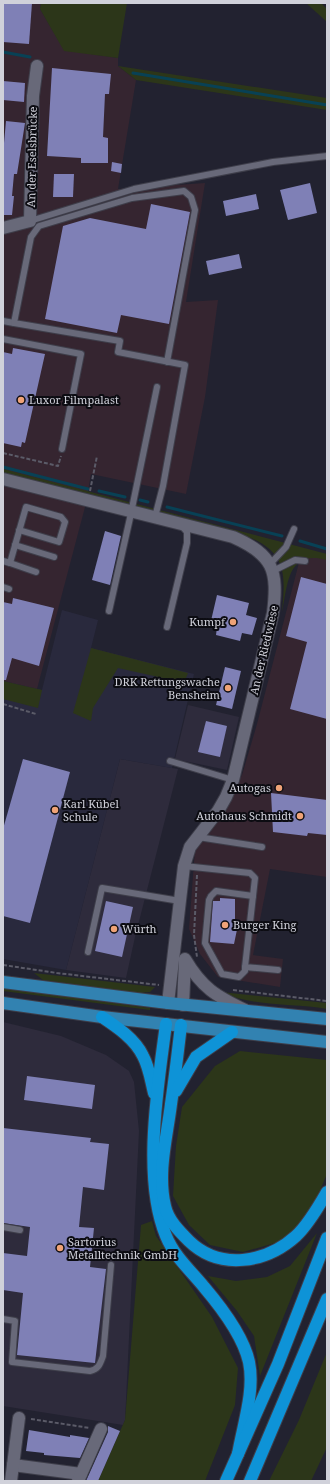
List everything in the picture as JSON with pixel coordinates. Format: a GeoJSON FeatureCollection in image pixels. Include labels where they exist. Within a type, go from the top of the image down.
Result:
{"type":"FeatureCollection","features":[{"type":"Feature","properties":{"kind":"highway"},"geometry":{"type":"LineString","coordinates":[[102,1017],[115,1026],[138,1047],[144,1057],[156,1098]]}},
{"type":"Feature","properties":{"kind":"highway"},"geometry":{"type":"LineString","coordinates":[[166,1024],[156,1098],[154,1185],[158,1211],[166,1237],[182,1262],[227,1316],[249,1361],[250,1382],[238,1454]]}},
{"type":"Feature","properties":{"kind":"highway"},"geometry":{"type":"LineString","coordinates":[[181,1025],[162,1180],[165,1207],[176,1228],[196,1248],[217,1257],[240,1262],[260,1258],[277,1250],[296,1236],[327,1192]]}},
{"type":"Feature","properties":{"kind":"highway"},"geometry":{"type":"LineString","coordinates":[[171,1103],[182,1079],[196,1057],[232,1032]]}},
{"type":"Feature","properties":{"kind":"highway"},"geometry":{"type":"LineString","coordinates":[[226,1481],[278,1364],[327,1238]]}},
{"type":"Feature","properties":{"kind":"highway"},"geometry":{"type":"LineString","coordinates":[[250,1481],[327,1299]]}},
{"type":"Feature","properties":{"kind":"main road"},"geometry":{"type":"LineString","coordinates":[[3,982],[183,1005],[327,1019]]}},
{"type":"Feature","properties":{"kind":"main road"},"geometry":{"type":"LineString","coordinates":[[166,1024],[168,1003]]}},
{"type":"Feature","properties":{"kind":"main road"},"geometry":{"type":"LineString","coordinates":[[3,1004],[102,1017],[327,1042]]}},
{"type":"Feature","properties":{"kind":"main road"},"geometry":{"type":"LineString","coordinates":[[181,1025],[183,1005]]}},
{"type":"Feature","properties":{"kind":"street","name":"An der Eselsbrücke"},"geometry":{"type":"LineString","coordinates":[[3,228],[30,221],[33,96],[37,66]]}},
{"type":"Feature","properties":{"kind":"street"},"geometry":{"type":"LineString","coordinates":[[3,479],[238,539],[262,553],[271,568]]}},
{"type":"Feature","properties":{"kind":"street","name":"An der Riedwiese"},"geometry":{"type":"LineString","coordinates":[[168,1003],[184,866],[190,848],[218,812],[233,780],[273,613],[276,590],[271,568]]}},
{"type":"Feature","properties":{"kind":"street","name":"An der Riedwiese"},"geometry":{"type":"LineString","coordinates":[[177,932],[185,959],[202,984],[226,1001],[250,1012]]}},
{"type":"Feature","properties":{"kind":"street","name":"An der Riedwiese"},"geometry":{"type":"LineString","coordinates":[[183,1005],[185,959]]}},
{"type":"Feature","properties":{"kind":"street"},"geometry":{"type":"LineString","coordinates":[[10,1481],[19,1418]]}},
{"type":"Feature","properties":{"kind":"street"},"geometry":{"type":"LineString","coordinates":[[13,1465],[79,1478],[101,1429]]}},
{"type":"Feature","properties":{"kind":"lane"},"geometry":{"type":"LineString","coordinates":[[30,221],[134,189],[273,162],[327,156]]}},
{"type":"Feature","properties":{"kind":"lane"},"geometry":{"type":"LineString","coordinates":[[14,323],[31,237],[39,226],[132,198],[184,191],[191,197],[195,210],[167,362]]}},
{"type":"Feature","properties":{"kind":"lane"},"geometry":{"type":"LineString","coordinates":[[3,321],[120,341],[118,352],[185,365],[163,486],[155,517]]}},
{"type":"Feature","properties":{"kind":"lane"},"geometry":{"type":"LineString","coordinates":[[3,339],[81,354],[62,449]]}},
{"type":"Feature","properties":{"kind":"lane"},"geometry":{"type":"LineString","coordinates":[[109,611],[157,387]]}},
{"type":"Feature","properties":{"kind":"lane"},"geometry":{"type":"LineString","coordinates":[[19,530],[59,542],[65,522],[61,518],[26,507],[19,530],[15,545],[6,562],[36,572]]}},
{"type":"Feature","properties":{"kind":"lane"},"geometry":{"type":"LineString","coordinates":[[167,627],[187,543],[186,532],[181,524]]}},
{"type":"Feature","properties":{"kind":"lane"},"geometry":{"type":"LineString","coordinates":[[271,568],[286,548],[294,529]]}},
{"type":"Feature","properties":{"kind":"lane"},"geometry":{"type":"LineString","coordinates":[[15,545],[54,558]]}},
{"type":"Feature","properties":{"kind":"lane"},"geometry":{"type":"LineString","coordinates":[[271,568],[295,560],[305,561]]}},
{"type":"Feature","properties":{"kind":"lane"},"geometry":{"type":"LineString","coordinates":[[170,761],[233,780]]}},
{"type":"Feature","properties":{"kind":"lane"},"geometry":{"type":"LineString","coordinates":[[198,837],[262,847]]}},
{"type":"Feature","properties":{"kind":"lane"},"geometry":{"type":"LineString","coordinates":[[184,866],[250,873],[255,878],[245,971],[239,977],[222,974],[211,957],[205,943],[208,908],[211,896],[216,891],[253,896]]}},
{"type":"Feature","properties":{"kind":"lane"},"geometry":{"type":"LineString","coordinates":[[88,952],[102,888],[180,901]]}},
{"type":"Feature","properties":{"kind":"lane"},"geometry":{"type":"LineString","coordinates":[[245,967],[278,970]]}},
{"type":"Feature","properties":{"kind":"lane"},"geometry":{"type":"LineString","coordinates":[[3,1227],[20,1230]]}},
{"type":"Feature","properties":{"kind":"lane"},"geometry":{"type":"LineString","coordinates":[[3,1319],[15,1321],[12,1362],[90,1371],[96,1370],[100,1365],[103,1356],[111,1265]]}},
{"type":"Feature","properties":{"kind":"path"},"geometry":{"type":"LineString","coordinates":[[3,453],[58,466],[62,449]]}},
{"type":"Feature","properties":{"kind":"path"},"geometry":{"type":"LineString","coordinates":[[92,502],[90,492],[97,456]]}},
{"type":"Feature","properties":{"kind":"path"},"geometry":{"type":"LineString","coordinates":[[3,704],[36,714]]}},
{"type":"Feature","properties":{"kind":"path"},"geometry":{"type":"LineString","coordinates":[[19,1418],[101,1429]]}},
{"type":"Feature","properties":{"kind":"shaded area"},"geometry":{"type":"Polygon","coordinates":[[[3,3],[41,3],[40,9],[64,50],[118,58],[118,66],[136,80],[118,189],[205,183],[186,302],[218,300],[205,397],[186,494],[91,474],[85,507],[37,689],[3,681],[3,3]]]}},
{"type":"Feature","properties":{"kind":"shaded area"},"geometry":{"type":"Polygon","coordinates":[[[302,551],[327,557],[327,877],[270,869],[253,955],[283,959],[280,987],[218,977],[200,954],[189,929],[195,849],[218,818],[242,775],[257,724],[302,551]]]}},
{"type":"Feature","properties":{"kind":"shaded area","name":"Karl Kübel Schule"},"geometry":{"type":"Polygon","coordinates":[[[62,610],[98,620],[91,648],[194,674],[172,768],[120,759],[66,970],[3,959],[3,681],[42,690],[62,610]]]}},
{"type":"Feature","properties":{"kind":"shaded area"},"geometry":{"type":"Polygon","coordinates":[[[188,705],[239,717],[227,770],[175,759],[188,705]]]}},
{"type":"Feature","properties":{"kind":"shaded area"},"geometry":{"type":"Polygon","coordinates":[[[120,759],[178,769],[126,978],[66,970],[120,759]]]}},
{"type":"Feature","properties":{"kind":"shaded area"},"geometry":{"type":"Polygon","coordinates":[[[3,1022],[61,1036],[106,1055],[129,1071],[134,1082],[139,1131],[125,1420],[123,1425],[3,1406],[3,1022]]]}},
{"type":"Feature","properties":{"kind":"green space"},"geometry":{"type":"Polygon","coordinates":[[[41,3],[127,3],[118,58],[64,51],[40,9],[41,3]]]}},
{"type":"Feature","properties":{"kind":"green space"},"geometry":{"type":"Polygon","coordinates":[[[306,3],[321,3],[327,9],[327,22],[306,3]]]}},
{"type":"Feature","properties":{"kind":"green space"},"geometry":{"type":"Polygon","coordinates":[[[118,66],[327,98],[327,110],[136,80],[118,66]]]}},
{"type":"Feature","properties":{"kind":"green space"},"geometry":{"type":"Polygon","coordinates":[[[3,469],[327,554],[327,560],[314,558],[304,560],[297,564],[288,580],[282,612],[284,588],[282,568],[278,559],[263,544],[251,538],[3,474],[3,469]]]}},
{"type":"Feature","properties":{"kind":"green space"},"geometry":{"type":"Polygon","coordinates":[[[91,648],[188,673],[182,688],[172,680],[118,668],[93,708],[91,721],[73,713],[91,648]]]}},
{"type":"Feature","properties":{"kind":"green space"},"geometry":{"type":"Polygon","coordinates":[[[3,681],[42,690],[38,708],[3,699],[3,681]]]}},
{"type":"Feature","properties":{"kind":"green space"},"geometry":{"type":"Polygon","coordinates":[[[34,973],[155,987],[150,992],[140,993],[43,980],[34,973]]]}},
{"type":"Feature","properties":{"kind":"green space"},"geometry":{"type":"Polygon","coordinates":[[[3,988],[150,1008],[150,1010],[3,991],[3,988]]]}},
{"type":"Feature","properties":{"kind":"green space"},"geometry":{"type":"Polygon","coordinates":[[[221,992],[327,1003],[327,1009],[246,1000],[221,992]]]}},
{"type":"Feature","properties":{"kind":"green space"},"geometry":{"type":"Polygon","coordinates":[[[240,1051],[327,1060],[327,1174],[314,1204],[293,1232],[275,1243],[243,1252],[210,1245],[189,1225],[173,1196],[176,1146],[182,1107],[215,1066],[240,1051]]]}},
{"type":"Feature","properties":{"kind":"green space"},"geometry":{"type":"Polygon","coordinates":[[[152,1221],[156,1236],[212,1317],[238,1368],[235,1405],[205,1481],[98,1481],[125,1420],[141,1225],[152,1221]]]}},
{"type":"Feature","properties":{"kind":"green space"},"geometry":{"type":"Polygon","coordinates":[[[317,1233],[260,1376],[254,1336],[237,1311],[208,1276],[236,1281],[267,1277],[290,1266],[317,1233]]]}},
{"type":"Feature","properties":{"kind":"green space"},"geometry":{"type":"Polygon","coordinates":[[[327,1352],[327,1447],[311,1481],[269,1481],[299,1420],[327,1352]]]}},
{"type":"Feature","properties":{"kind":"building"},"geometry":{"type":"Polygon","coordinates":[[[3,3],[32,3],[29,44],[3,42],[3,3]]]}},
{"type":"Feature","properties":{"kind":"building"},"geometry":{"type":"Polygon","coordinates":[[[52,68],[111,74],[109,94],[105,94],[103,137],[108,138],[108,163],[81,163],[81,158],[47,156],[52,68]]]}},
{"type":"Feature","properties":{"kind":"building"},"geometry":{"type":"Polygon","coordinates":[[[3,81],[25,83],[24,102],[3,100],[3,81]]]}},
{"type":"Feature","properties":{"kind":"building"},"geometry":{"type":"Polygon","coordinates":[[[6,121],[25,123],[17,174],[14,174],[12,215],[3,215],[3,154],[6,121]]]}},
{"type":"Feature","properties":{"kind":"building"},"geometry":{"type":"Polygon","coordinates":[[[112,162],[122,164],[121,173],[111,171],[112,162]]]}},
{"type":"Feature","properties":{"kind":"building"},"geometry":{"type":"Polygon","coordinates":[[[54,174],[74,174],[73,197],[53,197],[54,174]]]}},
{"type":"Feature","properties":{"kind":"building"},"geometry":{"type":"Polygon","coordinates":[[[310,183],[317,213],[288,220],[280,190],[310,183]]]}},
{"type":"Feature","properties":{"kind":"building"},"geometry":{"type":"Polygon","coordinates":[[[256,194],[259,209],[226,216],[223,201],[256,194]]]}},
{"type":"Feature","properties":{"kind":"building"},"geometry":{"type":"Polygon","coordinates":[[[151,204],[190,212],[169,324],[121,315],[117,333],[45,319],[63,226],[90,218],[146,229],[151,204]]]}},
{"type":"Feature","properties":{"kind":"building"},"geometry":{"type":"Polygon","coordinates":[[[239,254],[242,268],[209,275],[206,261],[239,254]]]}},
{"type":"Feature","properties":{"kind":"building","name":"Luxor Filmpalast"},"geometry":{"type":"Polygon","coordinates":[[[13,348],[45,354],[25,443],[22,442],[21,447],[3,443],[3,352],[12,354],[13,348]]]}},
{"type":"Feature","properties":{"kind":"building"},"geometry":{"type":"Polygon","coordinates":[[[105,531],[121,536],[110,585],[92,580],[105,531]]]}},
{"type":"Feature","properties":{"kind":"building"},"geometry":{"type":"Polygon","coordinates":[[[301,577],[327,584],[327,719],[290,709],[307,642],[286,636],[301,577]]]}},
{"type":"Feature","properties":{"kind":"building","name":"Kumpf"},"geometry":{"type":"Polygon","coordinates":[[[217,595],[249,603],[246,615],[257,618],[252,635],[242,633],[240,641],[216,635],[217,627],[210,625],[217,595]]]}},
{"type":"Feature","properties":{"kind":"building"},"geometry":{"type":"Polygon","coordinates":[[[13,598],[54,608],[39,666],[12,658],[6,680],[3,680],[3,602],[12,604],[13,598]]]}},
{"type":"Feature","properties":{"kind":"building","name":"DRK Rettungswache Bensheim"},"geometry":{"type":"Polygon","coordinates":[[[225,667],[241,671],[232,709],[216,705],[225,667]]]}},
{"type":"Feature","properties":{"kind":"building"},"geometry":{"type":"Polygon","coordinates":[[[206,721],[227,726],[220,757],[198,752],[206,721]]]}},
{"type":"Feature","properties":{"kind":"building","name":"Karl Kübel Schule"},"geometry":{"type":"Polygon","coordinates":[[[23,759],[70,772],[30,923],[3,916],[3,829],[23,759]]]}},
{"type":"Feature","properties":{"kind":"building","name":"Autohaus Schmidt"},"geometry":{"type":"Polygon","coordinates":[[[271,793],[327,800],[327,835],[308,833],[307,836],[273,832],[271,793]]]}},
{"type":"Feature","properties":{"kind":"building","name":"Burger King"},"geometry":{"type":"Polygon","coordinates":[[[220,898],[235,899],[235,919],[239,920],[234,944],[210,942],[213,901],[220,901],[220,898]]]}},
{"type":"Feature","properties":{"kind":"building","name":"Würth"},"geometry":{"type":"Polygon","coordinates":[[[106,901],[133,907],[122,957],[95,951],[106,901]]]}},
{"type":"Feature","properties":{"kind":"building"},"geometry":{"type":"Polygon","coordinates":[[[27,1076],[95,1085],[92,1109],[24,1100],[27,1076]]]}},
{"type":"Feature","properties":{"kind":"building","name":"Sartorius Metalltechnik GmbH"},"geometry":{"type":"Polygon","coordinates":[[[3,1128],[91,1138],[90,1142],[109,1144],[104,1190],[83,1187],[79,1227],[94,1228],[90,1267],[106,1269],[95,1363],[17,1355],[23,1293],[3,1290],[3,1253],[27,1256],[30,1227],[3,1223],[3,1128]]]}},
{"type":"Feature","properties":{"kind":"building"},"geometry":{"type":"Polygon","coordinates":[[[108,1426],[120,1431],[98,1481],[86,1481],[108,1432],[108,1426]]]}},
{"type":"Feature","properties":{"kind":"building"},"geometry":{"type":"Polygon","coordinates":[[[29,1430],[70,1437],[70,1435],[89,1438],[80,1458],[44,1455],[44,1453],[26,1451],[29,1430]]]}},
{"type":"Feature","properties":{"kind":"waterway"},"geometry":{"type":"LineString","coordinates":[[3,52],[30,57]]}},
{"type":"Feature","properties":{"kind":"waterway"},"geometry":{"type":"LineString","coordinates":[[133,73],[327,105]]}},
{"type":"Feature","properties":{"kind":"waterway"},"geometry":{"type":"LineString","coordinates":[[3,467],[88,489]]}},
{"type":"Feature","properties":{"kind":"waterway"},"geometry":{"type":"LineString","coordinates":[[99,491],[125,497]]}},
{"type":"Feature","properties":{"kind":"waterway"},"geometry":{"type":"LineString","coordinates":[[140,500],[148,502]]}},
{"type":"Feature","properties":{"kind":"waterway"},"geometry":{"type":"LineString","coordinates":[[167,507],[282,536]]}},
{"type":"Feature","properties":{"kind":"waterway"},"geometry":{"type":"LineString","coordinates":[[300,541],[327,549]]}},
{"type":"Feature","properties":{"kind":"place","name":"Luxor Filmpalast"},"geometry":{"type":"Point","coordinates":[21,400]}},
{"type":"Feature","properties":{"kind":"place","name":"Kumpf"},"geometry":{"type":"Point","coordinates":[233,622]}},
{"type":"Feature","properties":{"kind":"place","name":"DRK Rettungswache Bensheim"},"geometry":{"type":"Point","coordinates":[228,688]}},
{"type":"Feature","properties":{"kind":"place","name":"Autogas"},"geometry":{"type":"Point","coordinates":[279,788]}},
{"type":"Feature","properties":{"kind":"place","name":"Karl Kübel Schule"},"geometry":{"type":"Point","coordinates":[55,810]}},
{"type":"Feature","properties":{"kind":"place","name":"Autohaus Schmidt"},"geometry":{"type":"Point","coordinates":[300,816]}},
{"type":"Feature","properties":{"kind":"place","name":"Burger King"},"geometry":{"type":"Point","coordinates":[225,925]}},
{"type":"Feature","properties":{"kind":"place","name":"Würth"},"geometry":{"type":"Point","coordinates":[114,929]}},
{"type":"Feature","properties":{"kind":"place","name":"Sartorius Metalltechnik GmbH"},"geometry":{"type":"Point","coordinates":[60,1248]}}]}
